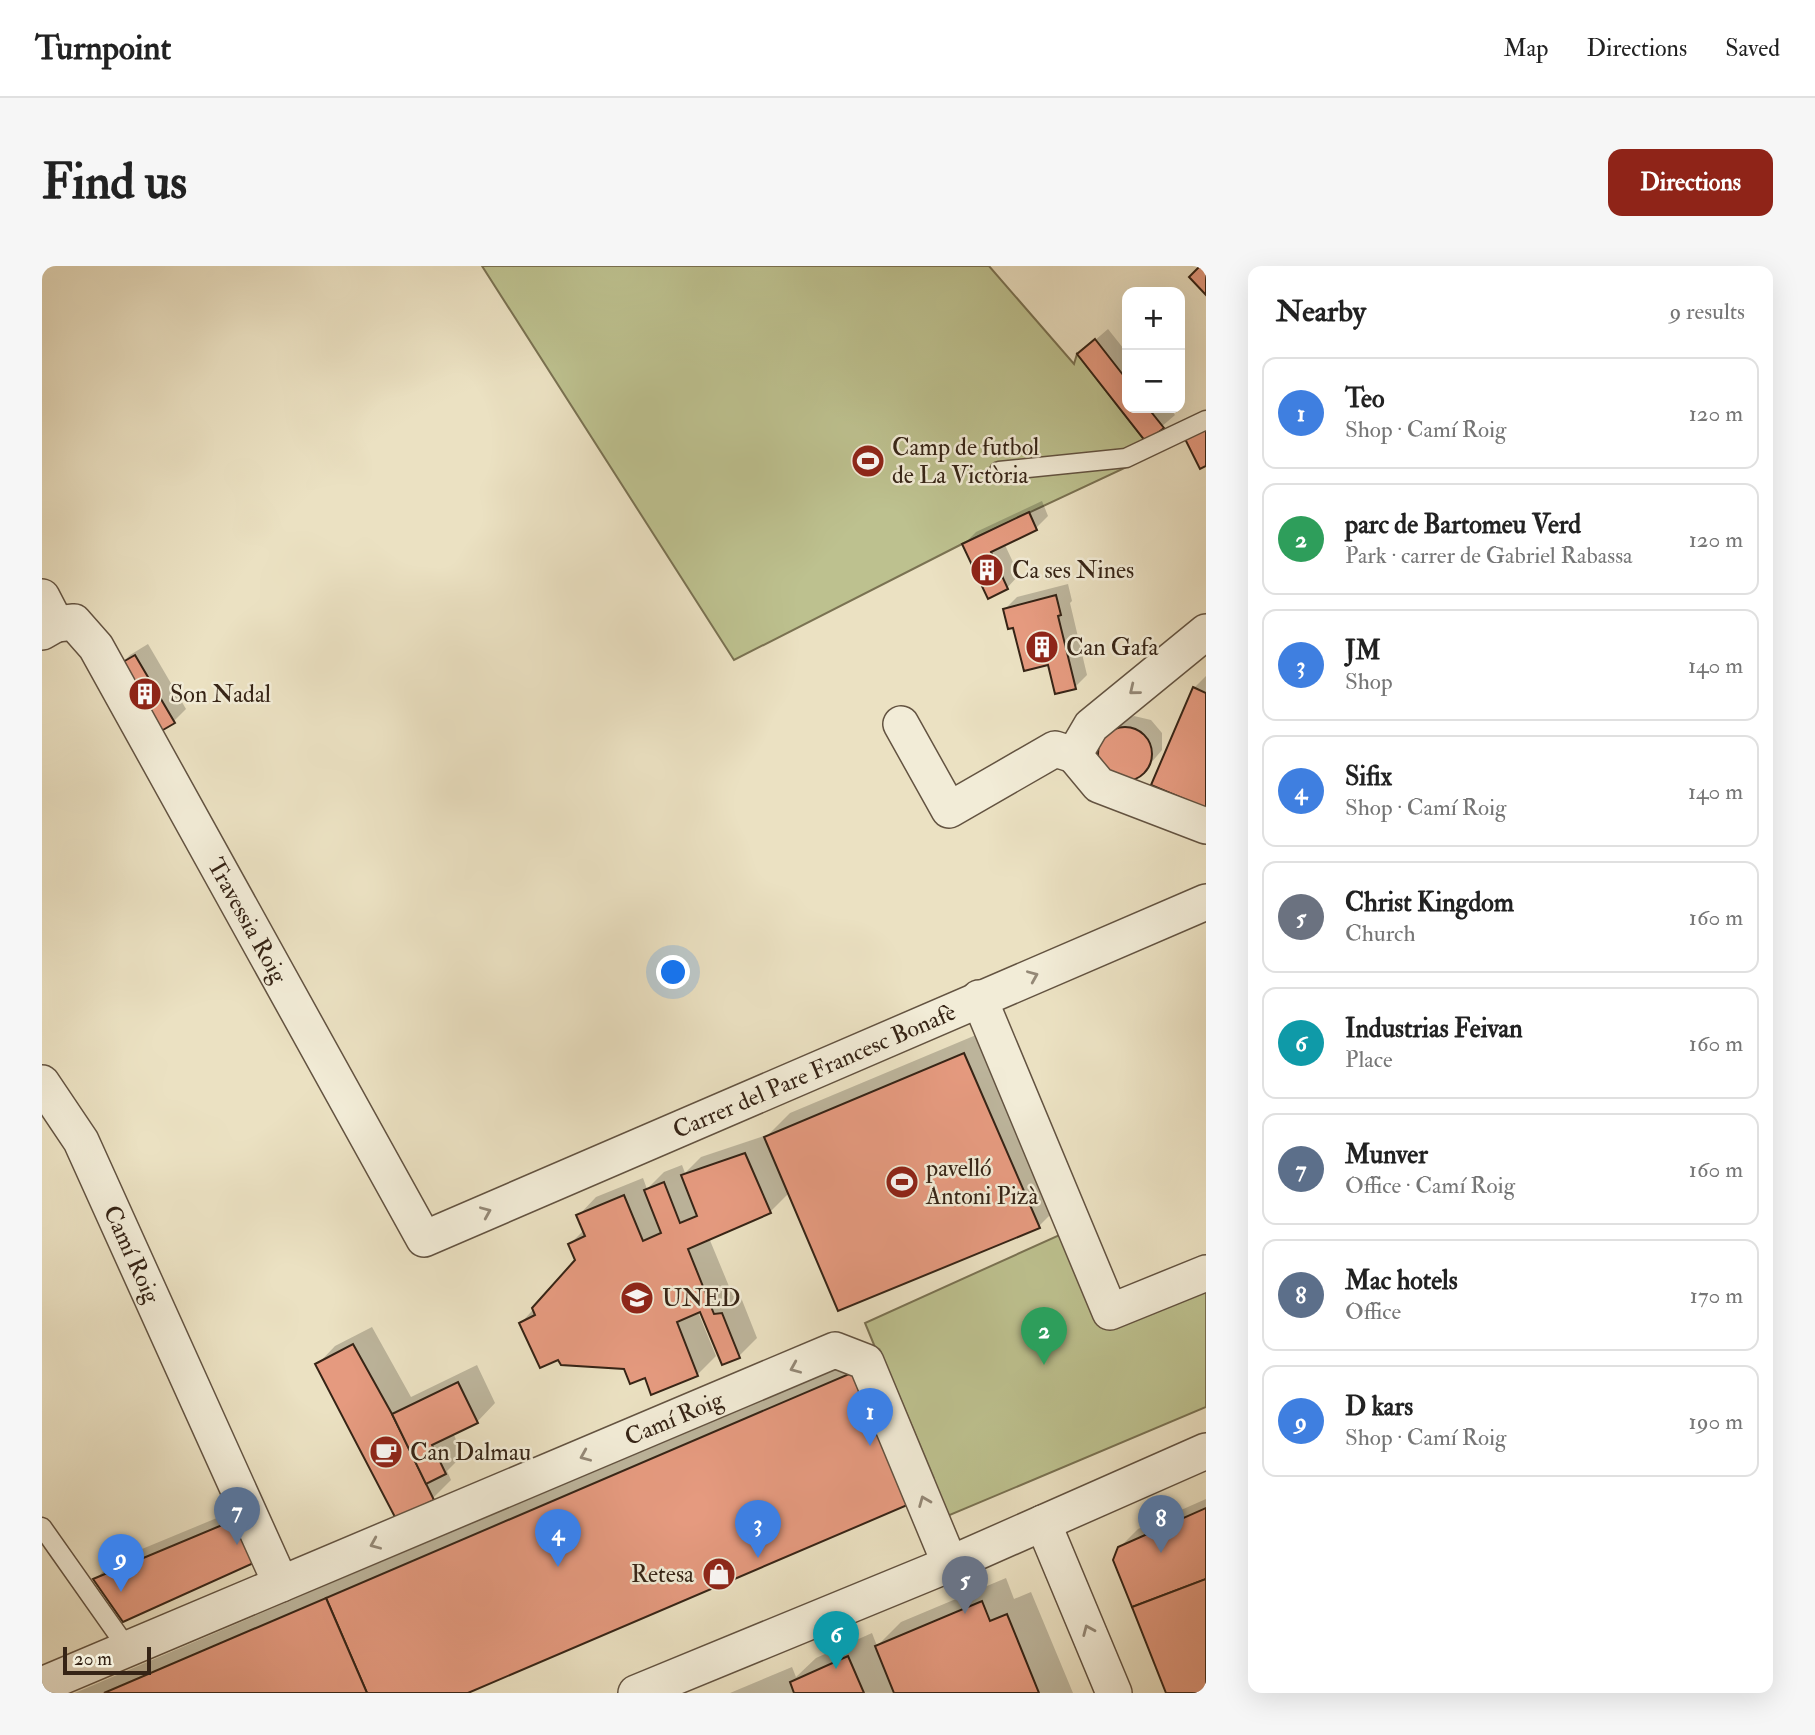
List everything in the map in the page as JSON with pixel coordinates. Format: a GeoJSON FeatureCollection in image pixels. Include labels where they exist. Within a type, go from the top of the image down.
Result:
{"type":"FeatureCollection","features":[{"type":"Feature","properties":{"kind":"street","name":"Travessia Roig"},"geometry":{"type":"LineString","coordinates":[[47,618],[74,622],[96,647],[424,1239]]}},
{"type":"Feature","properties":{"kind":"street"},"geometry":{"type":"LineString","coordinates":[[1074,755],[1091,726],[1206,632]]}},
{"type":"Feature","properties":{"kind":"street"},"geometry":{"type":"LineString","coordinates":[[901,724],[949,810],[1055,749],[1074,755],[1099,785],[1206,826]]}},
{"type":"Feature","properties":{"kind":"street","name":"Carrer del Pare Francesc Bonafè"},"geometry":{"type":"LineString","coordinates":[[424,1239],[1206,902]]}},
{"type":"Feature","properties":{"kind":"street"},"geometry":{"type":"LineString","coordinates":[[979,998],[1110,1312],[1206,1273]]}},
{"type":"Feature","properties":{"kind":"street","name":"Camí Roig"},"geometry":{"type":"LineString","coordinates":[[42,1083],[81,1141],[281,1584]]}},
{"type":"Feature","properties":{"kind":"street","name":"Camí Roig"},"geometry":{"type":"LineString","coordinates":[[42,1685],[835,1350],[866,1362],[950,1564]]}},
{"type":"Feature","properties":{"kind":"street"},"geometry":{"type":"LineString","coordinates":[[636,1693],[950,1564],[1206,1451]]}},
{"type":"Feature","properties":{"kind":"street"},"geometry":{"type":"LineString","coordinates":[[1043,1522],[1114,1693]]}},
{"type":"Feature","properties":{"kind":"lane"},"geometry":{"type":"LineString","coordinates":[[999,471],[1126,458],[1206,420]]}},
{"type":"Feature","properties":{"kind":"lane"},"geometry":{"type":"LineString","coordinates":[[42,1527],[128,1649]]}},
{"type":"Feature","properties":{"kind":"green space","name":"Camp de futbol de La Victòria"},"geometry":{"type":"Polygon","coordinates":[[[482,266],[989,266],[1074,364],[1077,354],[1146,442],[1131,465],[962,544],[734,660],[482,266]]]}},
{"type":"Feature","properties":{"kind":"green space"},"geometry":{"type":"Polygon","coordinates":[[[1075,1228],[1110,1312],[1206,1273],[1206,1407],[945,1517],[865,1323],[1075,1228]]]}},
{"type":"Feature","properties":{"kind":"building"},"geometry":{"type":"Polygon","coordinates":[[[1200,266],[1206,266],[1206,295],[1189,277],[1200,266]]]}},
{"type":"Feature","properties":{"kind":"building"},"geometry":{"type":"Polygon","coordinates":[[[1095,339],[1122,374],[1122,411],[1077,354],[1095,339]]]}},
{"type":"Feature","properties":{"kind":"building"},"geometry":{"type":"Polygon","coordinates":[[[1123,413],[1152,413],[1164,428],[1146,442],[1123,413]]]}},
{"type":"Feature","properties":{"kind":"building"},"geometry":{"type":"Polygon","coordinates":[[[1206,427],[1206,466],[1200,469],[1185,439],[1206,427]]]}},
{"type":"Feature","properties":{"kind":"building","name":"Ca ses Nines"},"geometry":{"type":"Polygon","coordinates":[[[1029,512],[1037,530],[991,552],[1008,589],[988,599],[962,544],[1029,512]]]}},
{"type":"Feature","properties":{"kind":"building","name":"Can Gafa"},"geometry":{"type":"Polygon","coordinates":[[[1056,595],[1061,615],[1058,616],[1076,689],[1055,694],[1048,665],[1024,671],[1013,628],[1008,629],[1003,609],[1056,595]]]}},
{"type":"Feature","properties":{"kind":"building","name":"Son Nadal"},"geometry":{"type":"Polygon","coordinates":[[[135,655],[175,723],[156,734],[116,666],[135,655]]]}},
{"type":"Feature","properties":{"kind":"building"},"geometry":{"type":"Polygon","coordinates":[[[1193,687],[1206,693],[1206,808],[1151,785],[1193,687]]]}},
{"type":"Feature","properties":{"kind":"building"},"geometry":{"type":"Polygon","coordinates":[[[1125,727],[1144,735],[1152,754],[1144,773],[1125,781],[1106,773],[1098,754],[1106,735],[1125,727]]]}},
{"type":"Feature","properties":{"kind":"building","name":"pavelló Antoni Pizà"},"geometry":{"type":"Polygon","coordinates":[[[964,1053],[1040,1228],[838,1311],[764,1137],[964,1053]]]}},
{"type":"Feature","properties":{"kind":"building"},"geometry":{"type":"Polygon","coordinates":[[[745,1153],[771,1213],[688,1249],[714,1314],[722,1313],[740,1358],[722,1365],[700,1312],[677,1322],[698,1376],[651,1395],[645,1378],[630,1384],[624,1369],[561,1365],[558,1360],[540,1368],[519,1323],[535,1315],[532,1308],[575,1260],[568,1244],[585,1236],[576,1215],[624,1195],[643,1241],[661,1233],[644,1190],[664,1182],[680,1223],[697,1216],[681,1175],[745,1153]]]}},
{"type":"Feature","properties":{"kind":"building","name":"Can Dalmau"},"geometry":{"type":"Polygon","coordinates":[[[353,1344],[392,1414],[434,1500],[396,1519],[315,1364],[353,1344]]]}},
{"type":"Feature","properties":{"kind":"building"},"geometry":{"type":"Polygon","coordinates":[[[856,1371],[912,1503],[468,1693],[367,1693],[326,1598],[856,1371]]]}},
{"type":"Feature","properties":{"kind":"building"},"geometry":{"type":"Polygon","coordinates":[[[458,1382],[478,1423],[432,1445],[446,1474],[426,1484],[392,1414],[458,1382]]]}},
{"type":"Feature","properties":{"kind":"building"},"geometry":{"type":"Polygon","coordinates":[[[1206,1508],[1206,1579],[1132,1607],[1113,1560],[1118,1547],[1206,1508]]]}},
{"type":"Feature","properties":{"kind":"building"},"geometry":{"type":"Polygon","coordinates":[[[239,1518],[258,1561],[123,1622],[93,1579],[239,1518]]]}},
{"type":"Feature","properties":{"kind":"building"},"geometry":{"type":"Polygon","coordinates":[[[1206,1579],[1206,1693],[1166,1693],[1132,1607],[1206,1579]]]}},
{"type":"Feature","properties":{"kind":"building"},"geometry":{"type":"Polygon","coordinates":[[[326,1598],[367,1693],[104,1693],[326,1598]]]}},
{"type":"Feature","properties":{"kind":"building"},"geometry":{"type":"Polygon","coordinates":[[[982,1601],[990,1621],[1007,1614],[1039,1693],[894,1693],[875,1646],[982,1601]]]}},
{"type":"Feature","properties":{"kind":"building"},"geometry":{"type":"Polygon","coordinates":[[[848,1656],[864,1693],[794,1693],[790,1682],[848,1656]]]}},
{"type":"Feature","properties":{"kind":"place","name":"Camp de futbol de La Victòria"},"geometry":{"type":"Point","coordinates":[868,461]}},
{"type":"Feature","properties":{"kind":"place","name":"Ca ses Nines"},"geometry":{"type":"Point","coordinates":[987,570]}},
{"type":"Feature","properties":{"kind":"place","name":"Can Gafa"},"geometry":{"type":"Point","coordinates":[1042,647]}},
{"type":"Feature","properties":{"kind":"place","name":"Son Nadal"},"geometry":{"type":"Point","coordinates":[145,694]}},
{"type":"Feature","properties":{"kind":"place","name":"pavelló Antoni Pizà"},"geometry":{"type":"Point","coordinates":[902,1182]}},
{"type":"Feature","properties":{"kind":"place","name":"UNED"},"geometry":{"type":"Point","coordinates":[637,1298]}},
{"type":"Feature","properties":{"kind":"place","name":"parc de Bartomeu Verd"},"geometry":{"type":"Point","coordinates":[1044,1365]}},
{"type":"Feature","properties":{"kind":"place","name":"Teo"},"geometry":{"type":"Point","coordinates":[870,1446]}},
{"type":"Feature","properties":{"kind":"place","name":"Can Dalmau"},"geometry":{"type":"Point","coordinates":[386,1452]}},
{"type":"Feature","properties":{"kind":"place","name":"Munver"},"geometry":{"type":"Point","coordinates":[237,1545]}},
{"type":"Feature","properties":{"kind":"place","name":"Mac hotels"},"geometry":{"type":"Point","coordinates":[1161,1553]}},
{"type":"Feature","properties":{"kind":"place","name":"JM"},"geometry":{"type":"Point","coordinates":[758,1558]}},
{"type":"Feature","properties":{"kind":"place","name":"Sifix"},"geometry":{"type":"Point","coordinates":[558,1567]}},
{"type":"Feature","properties":{"kind":"place","name":"Retesa"},"geometry":{"type":"Point","coordinates":[719,1574]}},
{"type":"Feature","properties":{"kind":"place","name":"D kars"},"geometry":{"type":"Point","coordinates":[121,1592]}},
{"type":"Feature","properties":{"kind":"place","name":"Christ Kingdom"},"geometry":{"type":"Point","coordinates":[965,1614]}},
{"type":"Feature","properties":{"kind":"place","name":"Industrias Feivan"},"geometry":{"type":"Point","coordinates":[836,1669]}}]}
